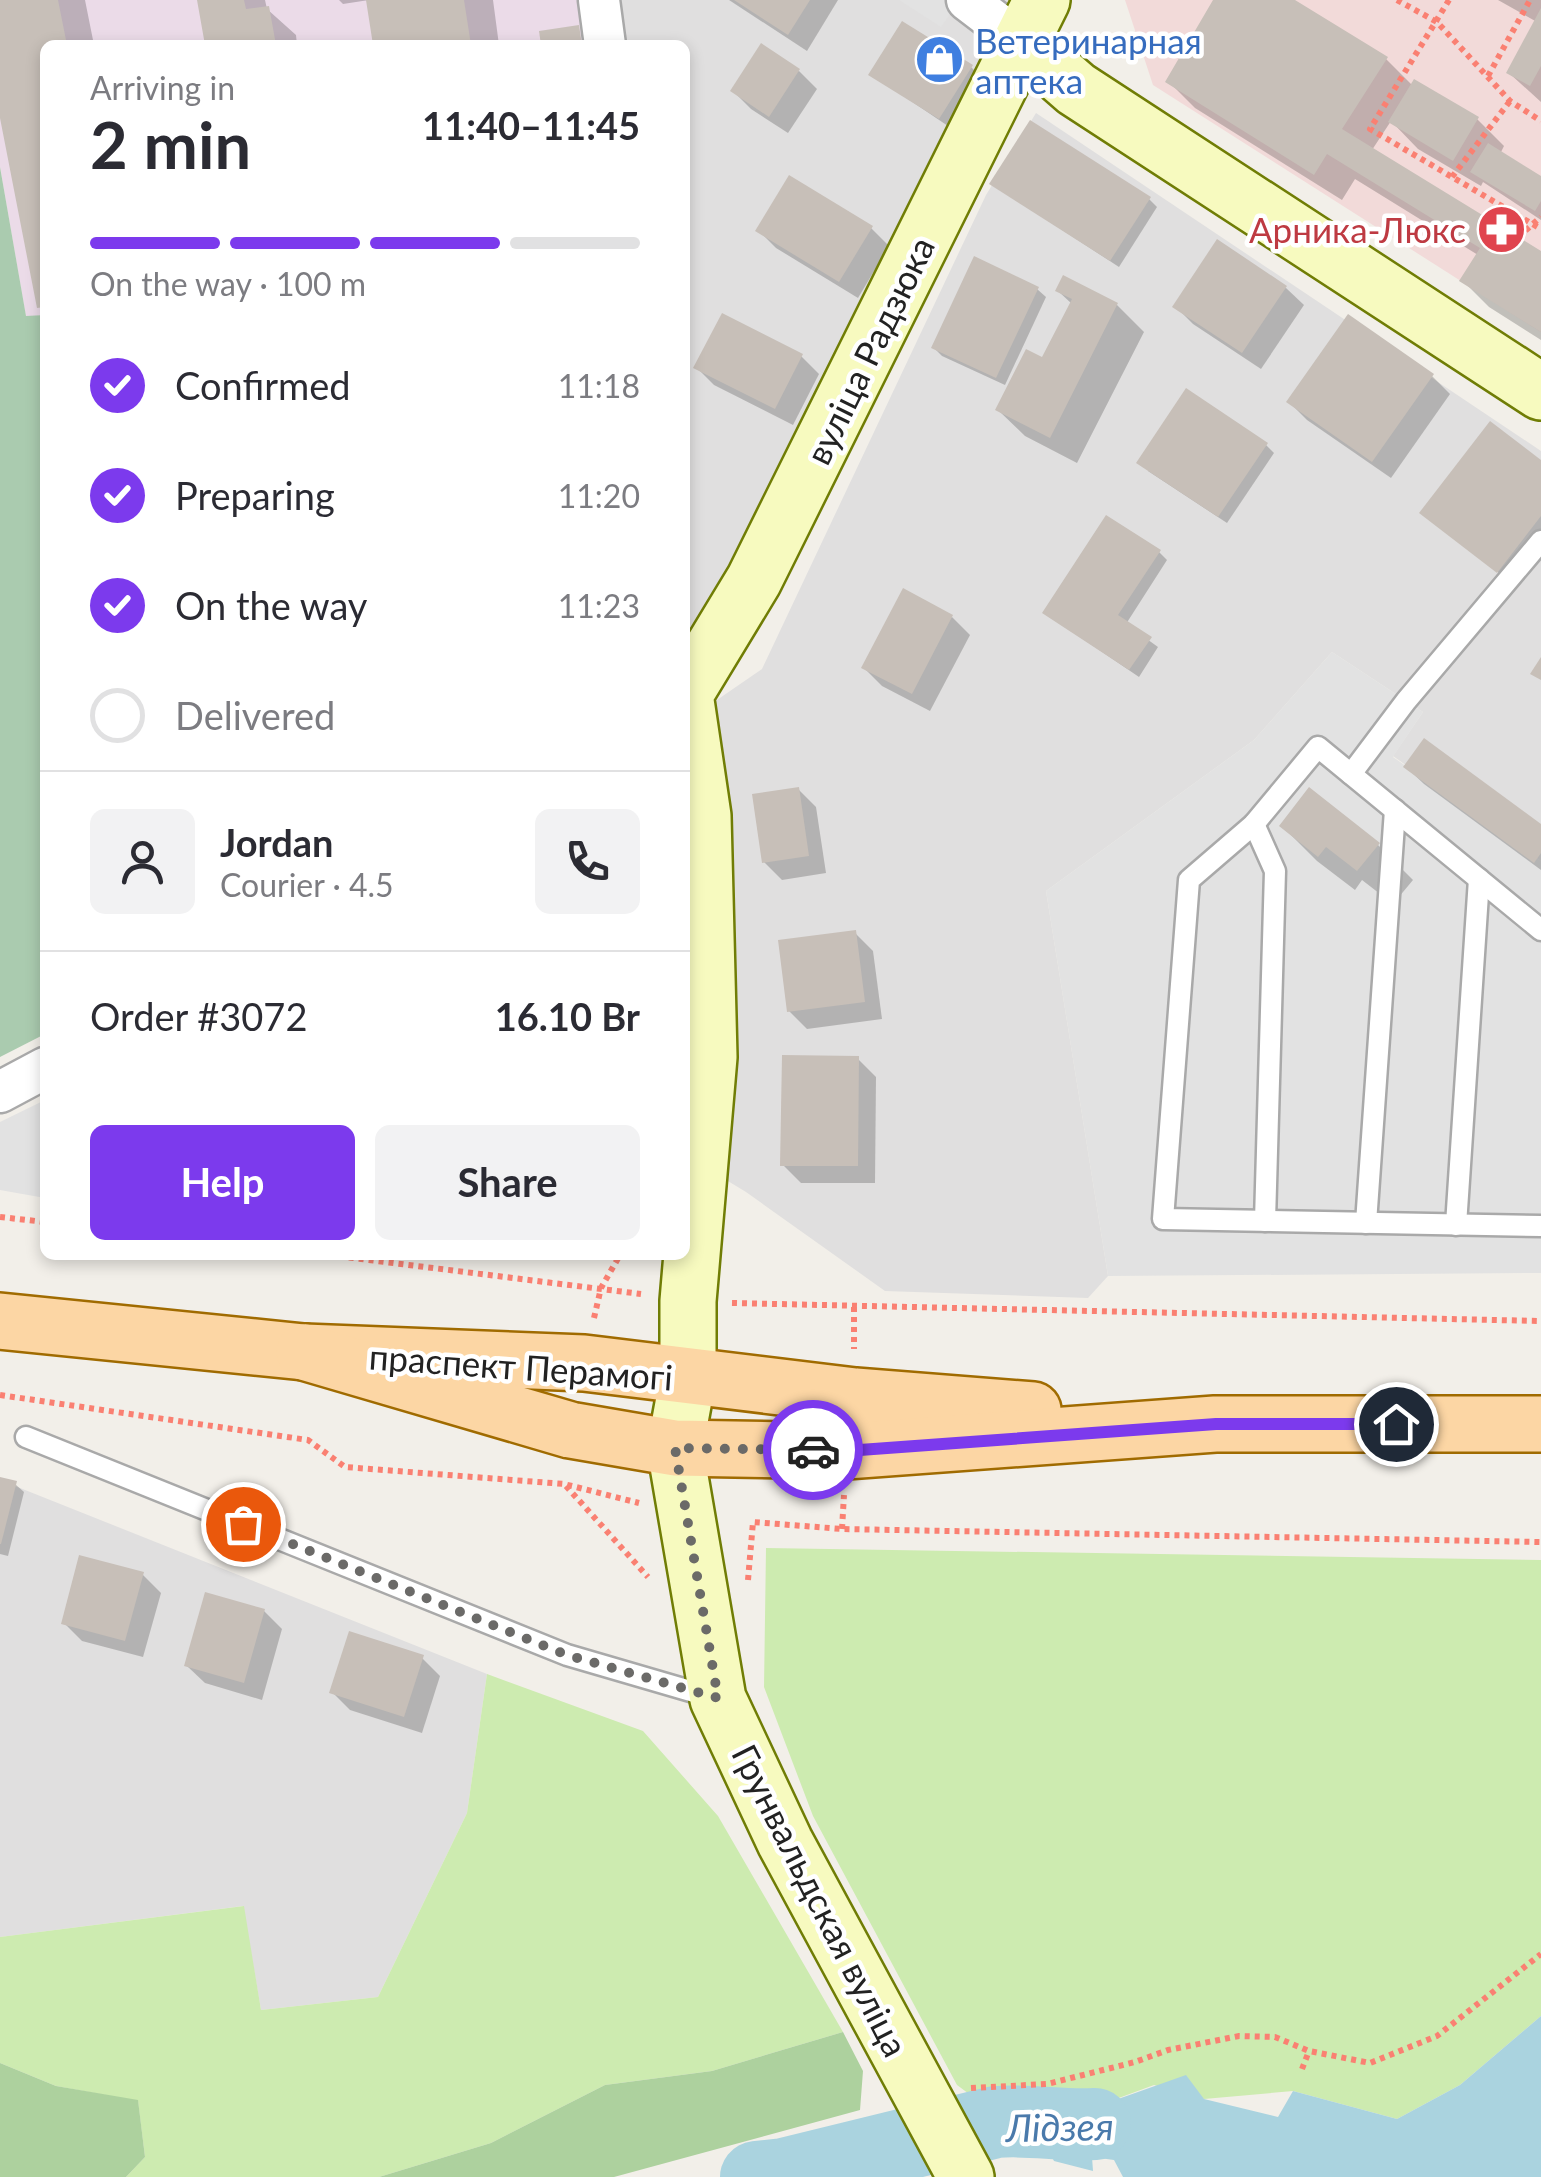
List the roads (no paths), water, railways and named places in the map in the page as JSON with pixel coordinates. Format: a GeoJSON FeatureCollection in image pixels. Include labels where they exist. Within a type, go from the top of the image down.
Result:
{"type":"FeatureCollection","features":[{"type":"Feature","properties":{"kind":"main road","name":"праспект Перамогі"},"geometry":{"type":"LineString","coordinates":[[0,1321],[304,1352],[584,1362],[855,1396],[1216,1424]]}},
{"type":"Feature","properties":{"kind":"main road","name":"праспект Перамогі"},"geometry":{"type":"LineString","coordinates":[[304,1352],[570,1430],[675,1448],[846,1451],[1216,1424],[1541,1424]]}},
{"type":"Feature","properties":{"kind":"street"},"geometry":{"type":"LineString","coordinates":[[600,0],[604,40]]}},
{"type":"Feature","properties":{"kind":"street"},"geometry":{"type":"LineString","coordinates":[[967,0],[1032,21],[1076,89],[1541,392]]}},
{"type":"Feature","properties":{"kind":"street","name":"вуліца Радзюка"},"geometry":{"type":"LineString","coordinates":[[690,685],[754,580],[1032,21]]}},
{"type":"Feature","properties":{"kind":"street","name":"Грунвальдская вуліца"},"geometry":{"type":"LineString","coordinates":[[690,727],[703,816],[710,1058],[688,1302],[688,1377],[675,1448],[718,1698],[785,1842],[966,2177]]}},
{"type":"Feature","properties":{"kind":"street"},"geometry":{"type":"LineString","coordinates":[[0,1092],[40,1071]]}},
{"type":"Feature","properties":{"kind":"lane"},"geometry":{"type":"LineString","coordinates":[[1351,774],[1406,701],[1541,541]]}},
{"type":"Feature","properties":{"kind":"lane"},"geometry":{"type":"LineString","coordinates":[[1541,930],[1318,747],[1254,824],[1189,880],[1163,1220],[1541,1226]]}},
{"type":"Feature","properties":{"kind":"lane"},"geometry":{"type":"LineString","coordinates":[[1366,1223],[1395,810]]}},
{"type":"Feature","properties":{"kind":"lane"},"geometry":{"type":"LineString","coordinates":[[1254,824],[1275,871],[1265,1221]]}},
{"type":"Feature","properties":{"kind":"lane"},"geometry":{"type":"LineString","coordinates":[[1456,1225],[1479,879]]}},
{"type":"Feature","properties":{"kind":"lane"},"geometry":{"type":"LineString","coordinates":[[26,1437],[567,1655],[718,1698]]}},
{"type":"Feature","properties":{"kind":"water"},"geometry":{"type":"Polygon","coordinates":[[[1541,2016],[1541,2177],[1123,2177],[1114,2160],[1092,2157],[1093,2171],[1054,2161],[1049,2151],[1009,2147],[988,2108],[1070,2116],[1186,2075],[1204,2099],[1278,2117],[1293,2091],[1397,2119],[1460,2085],[1541,2016]]]}},
{"type":"Feature","properties":{"kind":"waterway","name":"Лідзея"},"geometry":{"type":"LineString","coordinates":[[756,2177],[784,2174],[996,2122],[1095,2124]]}},
{"type":"Feature","properties":{"kind":"place","name":"Ветеринарная аптека"},"geometry":{"type":"Point","coordinates":[940,60]}},
{"type":"Feature","properties":{"kind":"place","name":"Арника-Люкс"},"geometry":{"type":"Point","coordinates":[1501,229]}}]}
